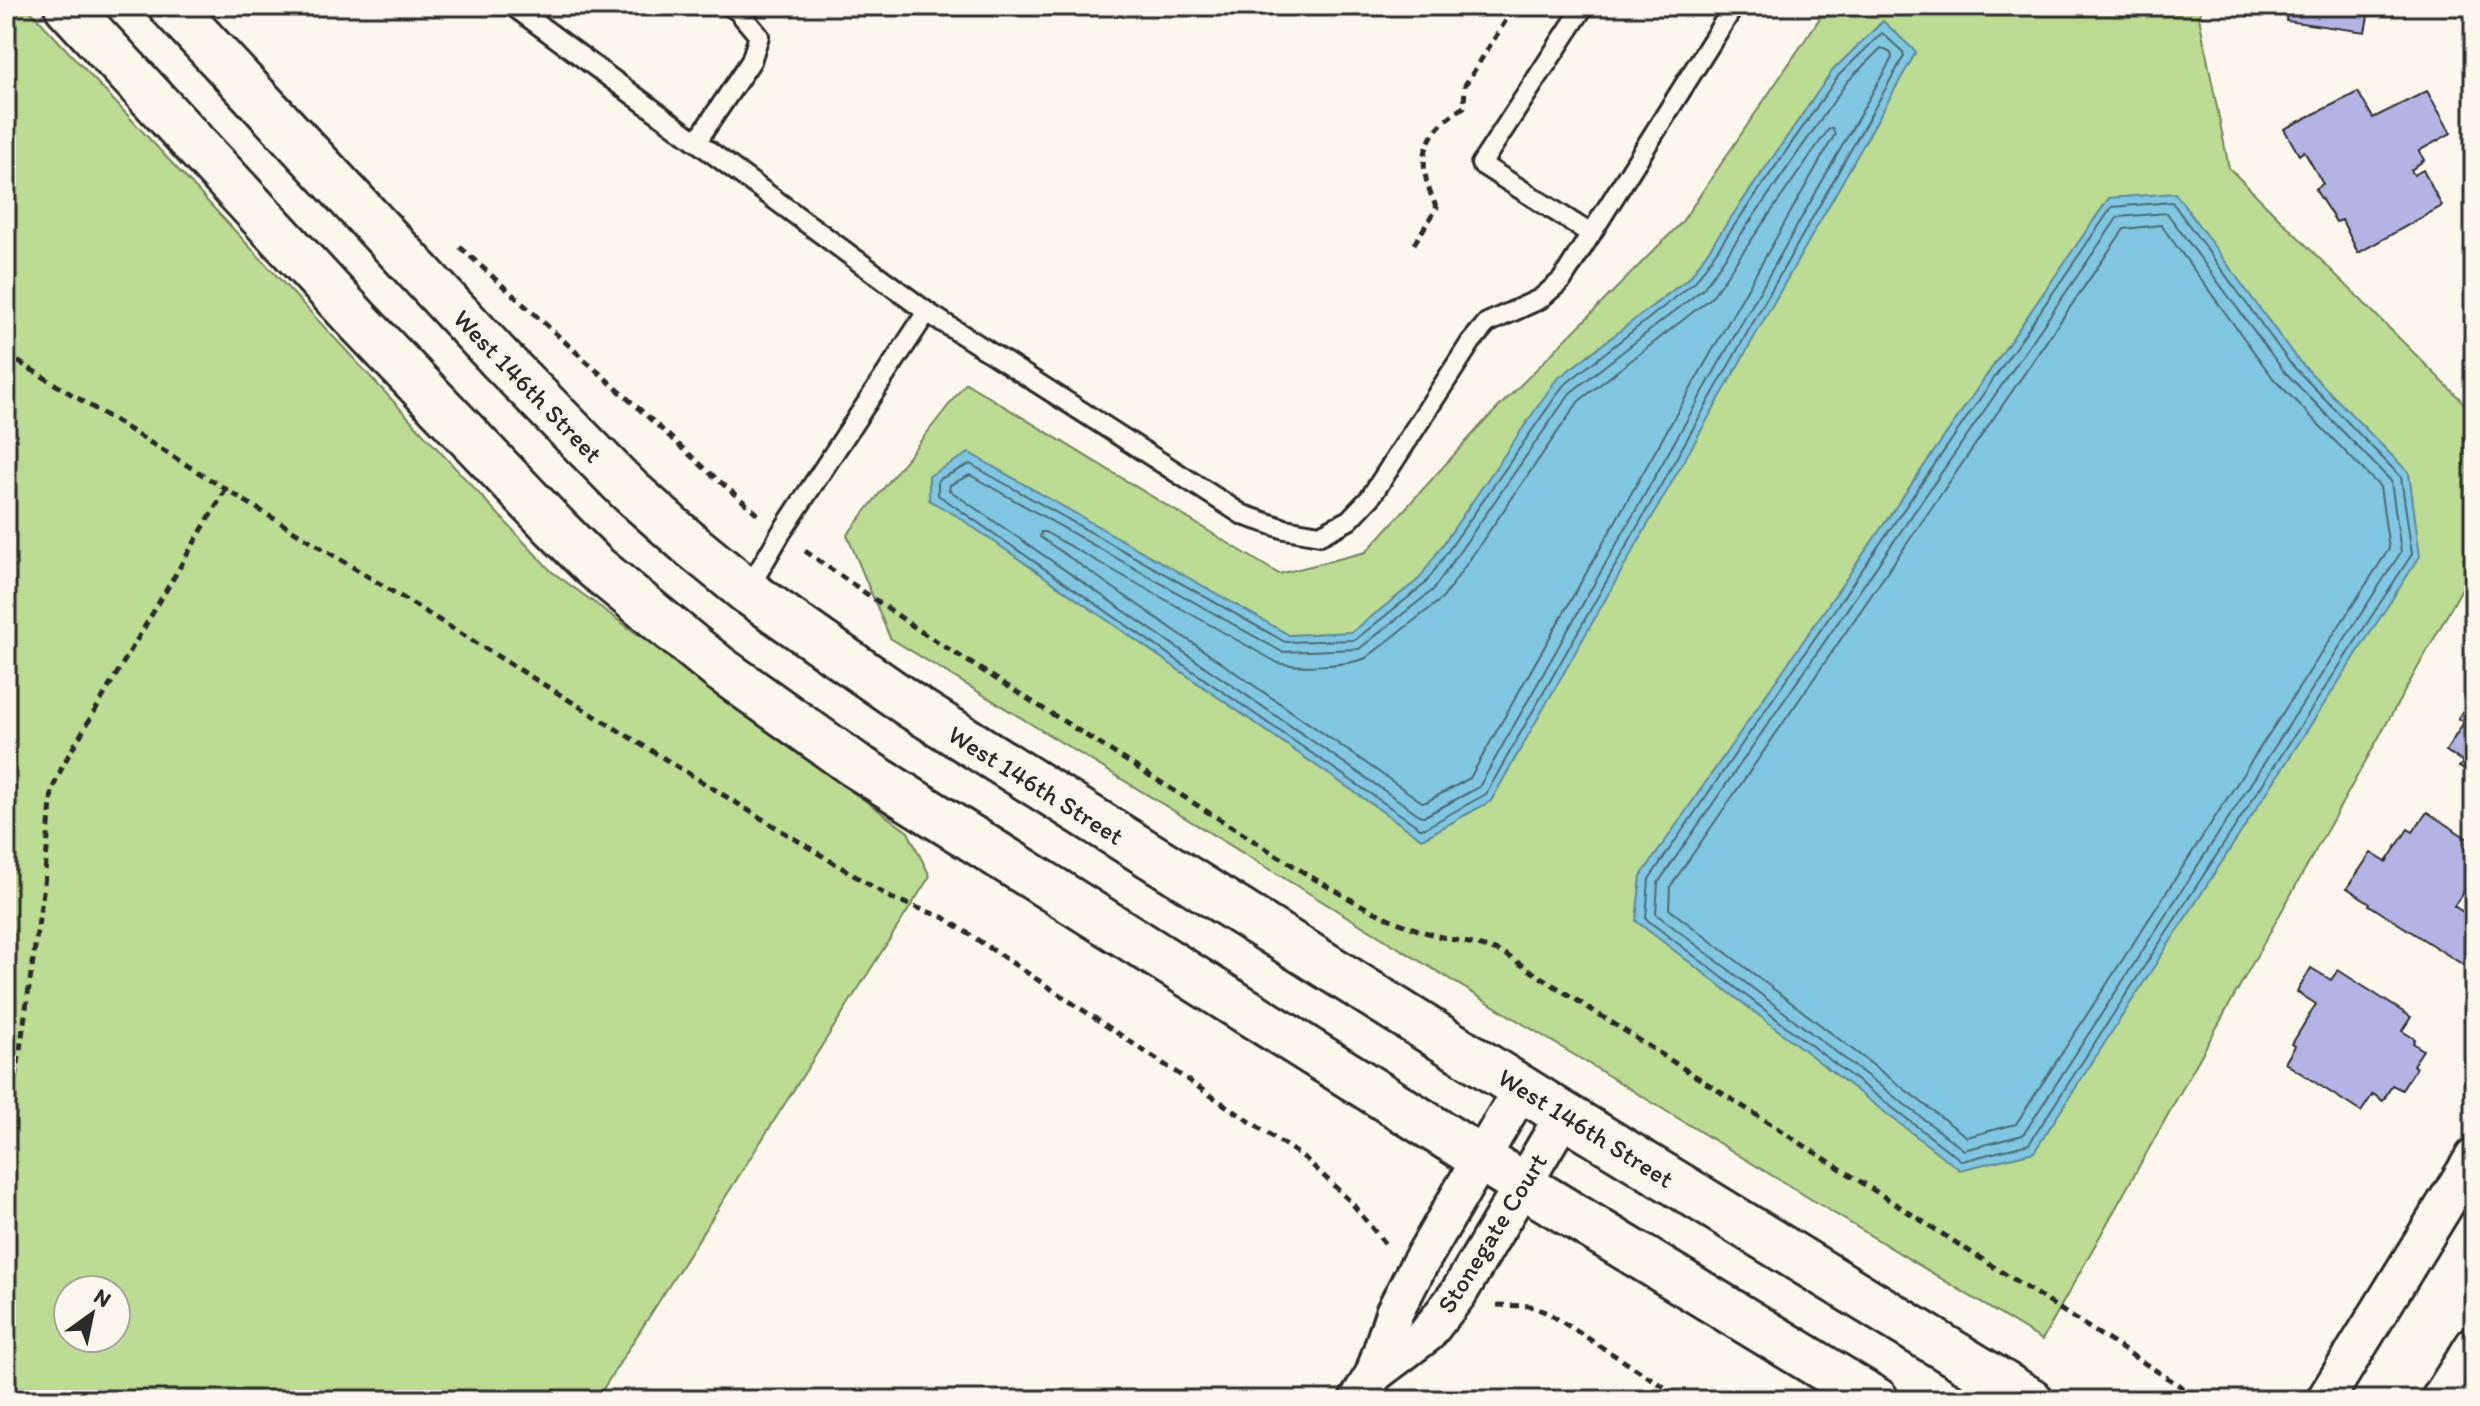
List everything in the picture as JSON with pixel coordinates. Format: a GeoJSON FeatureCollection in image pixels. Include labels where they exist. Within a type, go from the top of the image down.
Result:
{"type":"FeatureCollection","features":[{"type":"Feature","properties":{"kind":"main road"},"geometry":{"type":"LineString","coordinates":[[67,6],[360,323],[544,516],[594,566],[664,626],[793,723],[855,765],[1523,1185],[1876,1400]]}},
{"type":"Feature","properties":{"kind":"main road","name":"West 146th Street"},"geometry":{"type":"LineString","coordinates":[[171,6],[500,359],[629,490],[747,591],[910,705],[1564,1115],[2030,1400]]}},
{"type":"Feature","properties":{"kind":"street","name":"Stonegate Court"},"geometry":{"type":"LineString","coordinates":[[1366,1387],[1394,1313],[1417,1268],[1522,1088]]}},
{"type":"Feature","properties":{"kind":"street","name":"Stonegate Court"},"geometry":{"type":"LineString","coordinates":[[1366,1387],[1427,1334],[1458,1294],[1564,1115]]}},
{"type":"Feature","properties":{"kind":"street"},"geometry":{"type":"LineString","coordinates":[[2325,1400],[2474,1157]]}},
{"type":"Feature","properties":{"kind":"street"},"geometry":{"type":"LineString","coordinates":[[2439,1400],[2474,1345]]}},
{"type":"Feature","properties":{"kind":"lane"},"geometry":{"type":"LineString","coordinates":[[513,6],[927,312],[1243,515],[1285,529],[1320,535],[1349,520],[1370,498],[1471,342],[1487,323],[1540,299],[1562,280],[1734,6]]}},
{"type":"Feature","properties":{"kind":"lane"},"geometry":{"type":"LineString","coordinates":[[697,141],[751,61],[759,36],[730,6]]}},
{"type":"Feature","properties":{"kind":"lane"},"geometry":{"type":"LineString","coordinates":[[1584,6],[1481,164],[1591,234]]}},
{"type":"Feature","properties":{"kind":"lane"},"geometry":{"type":"LineString","coordinates":[[747,591],[781,533],[927,312]]}},
{"type":"Feature","properties":{"kind":"path"},"geometry":{"type":"LineString","coordinates":[[1414,244],[1437,208],[1425,176],[1423,155],[1426,146],[1447,118],[1464,107],[1465,85],[1515,6]]}},
{"type":"Feature","properties":{"kind":"path"},"geometry":{"type":"LineString","coordinates":[[453,240],[710,473]]}},
{"type":"Feature","properties":{"kind":"path"},"geometry":{"type":"LineString","coordinates":[[6,354],[891,898],[945,918],[1306,1159],[1351,1202],[1395,1252]]}},
{"type":"Feature","properties":{"kind":"path"},"geometry":{"type":"LineString","coordinates":[[6,1133],[44,885],[52,790],[64,763],[226,489]]}},
{"type":"Feature","properties":{"kind":"path"},"geometry":{"type":"LineString","coordinates":[[841,577],[950,650],[1358,904],[1429,934],[1503,953],[2202,1400]]}},
{"type":"Feature","properties":{"kind":"path"},"geometry":{"type":"LineString","coordinates":[[1490,1305],[1530,1306],[1548,1313],[1685,1400]]}},
{"type":"Feature","properties":{"kind":"green space"},"geometry":{"type":"Polygon","coordinates":[[[6,6],[26,6],[551,571],[908,832],[930,876],[596,1400],[6,1400],[6,6]]]}},
{"type":"Feature","properties":{"kind":"green space"},"geometry":{"type":"Polygon","coordinates":[[[1828,6],[2202,6],[2199,17],[2229,168],[2474,413],[2474,567],[2042,1340],[890,638],[847,535],[966,383],[1279,574],[1366,552],[1482,424],[1681,223],[1828,6]]]}},
{"type":"Feature","properties":{"kind":"water"},"geometry":{"type":"Polygon","coordinates":[[[1883,21],[1916,52],[1491,801],[1422,839],[957,516],[929,500],[929,476],[969,453],[1289,635],[1352,632],[1419,579],[1556,380],[1690,277],[1833,70],[1883,21]]]}},
{"type":"Feature","properties":{"kind":"water"},"geometry":{"type":"Polygon","coordinates":[[[2175,193],[2296,358],[2409,473],[2420,556],[2034,1152],[1960,1170],[1636,921],[1641,876],[2109,198],[2175,193]]]}},
{"type":"Feature","properties":{"kind":"building"},"geometry":{"type":"Polygon","coordinates":[[[2288,6],[2370,6],[2365,32],[2286,21],[2288,6]]]}},
{"type":"Feature","properties":{"kind":"building"},"geometry":{"type":"Polygon","coordinates":[[[2427,91],[2451,133],[2419,151],[2424,160],[2411,170],[2414,175],[2423,170],[2442,206],[2358,253],[2342,220],[2336,222],[2315,189],[2323,184],[2304,151],[2299,155],[2284,129],[2358,92],[2373,118],[2427,91]]]}},
{"type":"Feature","properties":{"kind":"building"},"geometry":{"type":"Polygon","coordinates":[[[2474,694],[2474,775],[2459,767],[2463,762],[2446,751],[2464,722],[2458,718],[2474,694]]]}},
{"type":"Feature","properties":{"kind":"building"},"geometry":{"type":"Polygon","coordinates":[[[2427,812],[2474,843],[2474,876],[2454,906],[2474,919],[2473,971],[2347,888],[2371,853],[2386,862],[2408,829],[2413,832],[2427,812]]]}},
{"type":"Feature","properties":{"kind":"building"},"geometry":{"type":"Polygon","coordinates":[[[2311,968],[2331,980],[2338,970],[2411,1017],[2402,1031],[2415,1039],[2413,1043],[2423,1050],[2402,1090],[2392,1085],[2383,1101],[2373,1094],[2361,1112],[2285,1063],[2295,1046],[2292,1044],[2316,1004],[2297,992],[2311,968]]]}}]}
